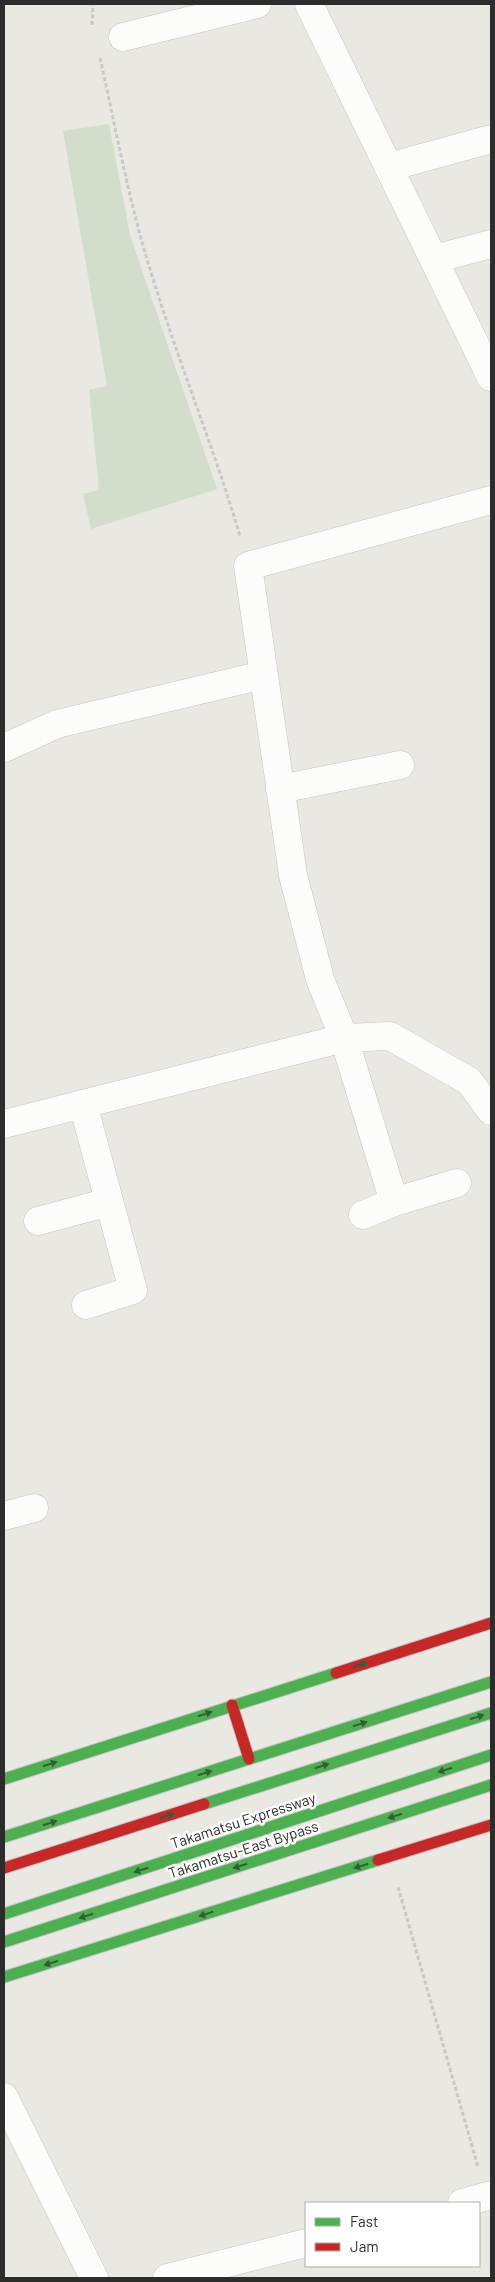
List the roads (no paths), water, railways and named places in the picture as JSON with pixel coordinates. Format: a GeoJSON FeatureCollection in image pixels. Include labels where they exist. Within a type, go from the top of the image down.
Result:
{"type":"FeatureCollection","features":[{"type":"Feature","properties":{"kind":"highway"},"geometry":{"type":"LineString","coordinates":[[4,1779],[491,1623]]}},
{"type":"Feature","properties":{"kind":"highway"},"geometry":{"type":"LineString","coordinates":[[4,1837],[491,1682]]}},
{"type":"Feature","properties":{"kind":"highway"},"geometry":{"type":"LineString","coordinates":[[232,1705],[249,1759]]}},
{"type":"Feature","properties":{"kind":"highway","name":"Takamatsu Expressway"},"geometry":{"type":"LineString","coordinates":[[4,1868],[491,1713]]}},
{"type":"Feature","properties":{"kind":"highway","name":"Takamatsu Expressway"},"geometry":{"type":"LineString","coordinates":[[4,1914],[491,1755]]}},
{"type":"Feature","properties":{"kind":"highway","name":"Takamatsu-East Bypass"},"geometry":{"type":"LineString","coordinates":[[4,1942],[491,1785]]}},
{"type":"Feature","properties":{"kind":"highway"},"geometry":{"type":"LineString","coordinates":[[4,1978],[491,1825]]}},
{"type":"Feature","properties":{"kind":"street"},"geometry":{"type":"LineString","coordinates":[[123,37],[257,4]]}},
{"type":"Feature","properties":{"kind":"street"},"geometry":{"type":"LineString","coordinates":[[309,4],[491,377]]}},
{"type":"Feature","properties":{"kind":"street"},"geometry":{"type":"LineString","coordinates":[[389,167],[491,139]]}},
{"type":"Feature","properties":{"kind":"street"},"geometry":{"type":"LineString","coordinates":[[434,259],[491,244]]}},
{"type":"Feature","properties":{"kind":"street"},"geometry":{"type":"LineString","coordinates":[[394,1202],[344,1038],[320,979],[293,876],[248,566],[491,500]]}},
{"type":"Feature","properties":{"kind":"street"},"geometry":{"type":"LineString","coordinates":[[4,748],[57,724],[263,674]]}},
{"type":"Feature","properties":{"kind":"street"},"geometry":{"type":"LineString","coordinates":[[280,789],[400,765]]}},
{"type":"Feature","properties":{"kind":"street"},"geometry":{"type":"LineString","coordinates":[[4,1124],[344,1038],[390,1036],[469,1081],[491,1111]]}},
{"type":"Feature","properties":{"kind":"street"},"geometry":{"type":"LineString","coordinates":[[83,1104],[133,1290],[86,1305]]}},
{"type":"Feature","properties":{"kind":"street"},"geometry":{"type":"LineString","coordinates":[[363,1215],[394,1202],[457,1183]]}},
{"type":"Feature","properties":{"kind":"street"},"geometry":{"type":"LineString","coordinates":[[38,1221],[109,1202]]}},
{"type":"Feature","properties":{"kind":"street"},"geometry":{"type":"LineString","coordinates":[[4,1516],[34,1508]]}},
{"type":"Feature","properties":{"kind":"street"},"geometry":{"type":"LineString","coordinates":[[4,2097],[94,2278]]}},
{"type":"Feature","properties":{"kind":"street"},"geometry":{"type":"LineString","coordinates":[[167,2278],[305,2243]]}}]}
